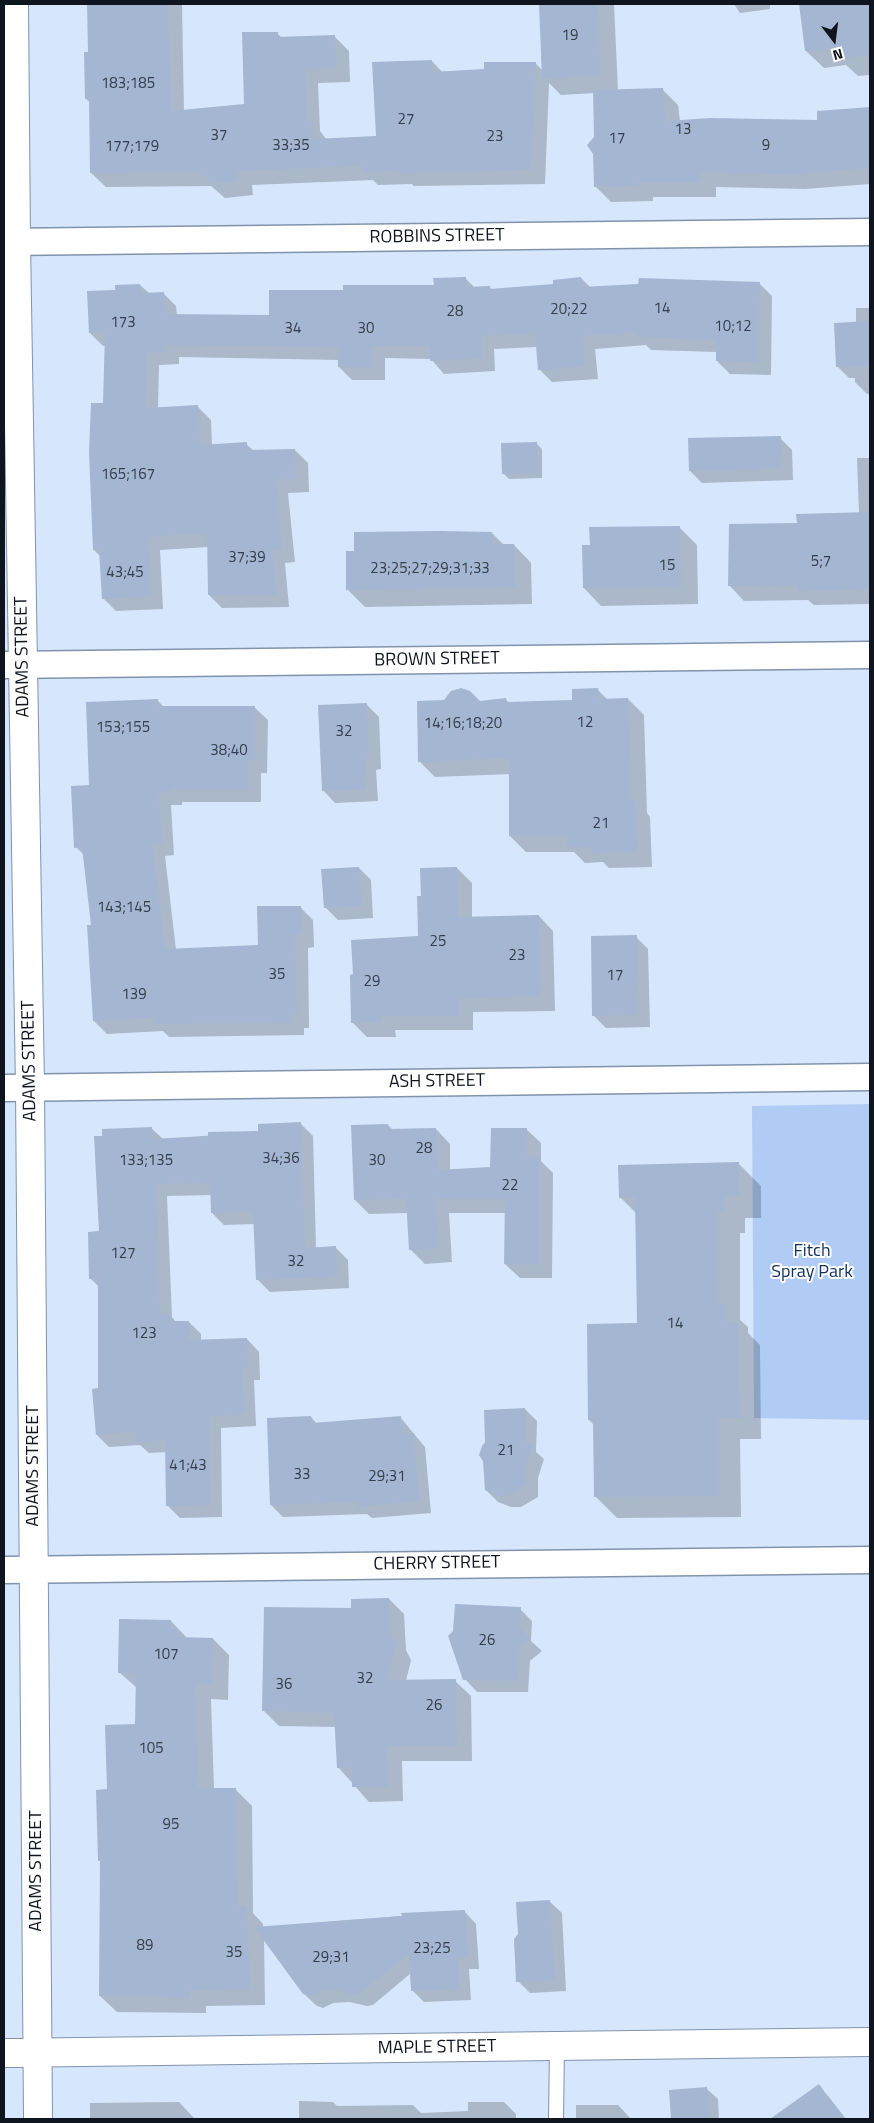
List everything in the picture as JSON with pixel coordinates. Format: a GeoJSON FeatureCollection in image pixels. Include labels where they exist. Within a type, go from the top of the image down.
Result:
{"type":"FeatureCollection","features":[{"type":"Feature","properties":{"kind":"street","name":"ADAMS STREET"},"geometry":{"type":"LineString","coordinates":[[14,4],[10,242],[13,665],[30,1087],[38,2119]]}},
{"type":"Feature","properties":{"kind":"street","name":"ROBBINS STREET"},"geometry":{"type":"LineString","coordinates":[[10,242],[870,232]]}},
{"type":"Feature","properties":{"kind":"street","name":"BROWN STREET"},"geometry":{"type":"LineString","coordinates":[[13,665],[870,655]]}},
{"type":"Feature","properties":{"kind":"street","name":"ASH STREET"},"geometry":{"type":"LineString","coordinates":[[4,1088],[870,1077]]}},
{"type":"Feature","properties":{"kind":"street","name":"CHERRY STREET"},"geometry":{"type":"LineString","coordinates":[[4,1570],[870,1560]]}},
{"type":"Feature","properties":{"kind":"street","name":"MAPLE STREET"},"geometry":{"type":"LineString","coordinates":[[4,2053],[870,2042]]}},
{"type":"Feature","properties":{"kind":"lane"},"geometry":{"type":"LineString","coordinates":[[556,2119],[557,2046]]}},
{"type":"Feature","properties":{"kind":"green space","name":"Fitch Spray Park"},"geometry":{"type":"Polygon","coordinates":[[[870,1104],[870,1420],[754,1418],[752,1106],[870,1104]]]}},
{"type":"Feature","properties":{"kind":"building"},"geometry":{"type":"Polygon","coordinates":[[[87,4],[168,4],[171,111],[244,104],[242,32],[278,32],[278,37],[335,35],[337,68],[305,69],[307,121],[312,121],[313,139],[376,136],[372,62],[432,60],[432,72],[484,69],[484,62],[536,62],[531,170],[399,173],[399,170],[362,172],[362,166],[238,171],[239,181],[209,184],[208,175],[200,176],[199,172],[90,173],[89,99],[85,99],[84,52],[88,52],[87,4]]]}},
{"type":"Feature","properties":{"kind":"building"},"geometry":{"type":"Polygon","coordinates":[[[539,4],[597,4],[601,75],[542,78],[539,4]]]}},
{"type":"Feature","properties":{"kind":"building"},"geometry":{"type":"Polygon","coordinates":[[[799,4],[870,4],[870,55],[839,59],[837,47],[805,51],[799,4]]]}},
{"type":"Feature","properties":{"kind":"building"},"geometry":{"type":"Polygon","coordinates":[[[663,88],[666,121],[710,118],[817,120],[817,111],[870,107],[870,168],[789,174],[701,172],[701,182],[638,182],[638,186],[594,187],[593,154],[587,145],[594,137],[593,90],[663,88]]]}},
{"type":"Feature","properties":{"kind":"building"},"geometry":{"type":"Polygon","coordinates":[[[466,277],[466,287],[490,286],[490,289],[553,284],[553,280],[581,277],[582,287],[638,284],[639,278],[760,282],[758,362],[716,361],[716,340],[637,337],[637,332],[583,336],[585,366],[538,370],[535,333],[481,336],[482,358],[430,361],[429,346],[372,346],[372,367],[338,367],[338,347],[166,345],[166,352],[147,353],[145,408],[198,405],[200,445],[247,442],[247,450],[295,449],[296,479],[276,480],[282,549],[272,550],[277,595],[208,595],[207,533],[148,537],[151,596],[102,599],[99,550],[93,550],[89,452],[91,403],[103,403],[105,332],[89,333],[87,291],[115,290],[115,285],[140,284],[141,293],[164,292],[165,314],[269,315],[269,290],[343,290],[343,285],[434,285],[433,278],[466,277]]]}},
{"type":"Feature","properties":{"kind":"building"},"geometry":{"type":"Polygon","coordinates":[[[870,321],[870,366],[836,367],[834,323],[870,321]]]}},
{"type":"Feature","properties":{"kind":"building"},"geometry":{"type":"Polygon","coordinates":[[[781,436],[782,468],[689,471],[688,438],[781,436]]]}},
{"type":"Feature","properties":{"kind":"building"},"geometry":{"type":"Polygon","coordinates":[[[537,442],[537,473],[502,474],[501,443],[537,442]]]}},
{"type":"Feature","properties":{"kind":"building"},"geometry":{"type":"Polygon","coordinates":[[[870,512],[870,589],[798,591],[798,585],[728,586],[729,524],[797,523],[796,514],[870,512]]]}},
{"type":"Feature","properties":{"kind":"building"},"geometry":{"type":"Polygon","coordinates":[[[680,526],[681,587],[583,588],[582,545],[590,545],[589,527],[680,526]]]}},
{"type":"Feature","properties":{"kind":"building"},"geometry":{"type":"Polygon","coordinates":[[[354,532],[492,532],[492,544],[514,544],[515,587],[346,590],[346,551],[354,551],[354,532]]]}},
{"type":"Feature","properties":{"kind":"building"},"geometry":{"type":"Polygon","coordinates":[[[461,688],[470,691],[480,701],[506,698],[507,702],[572,700],[572,689],[598,688],[599,699],[628,698],[631,800],[635,800],[637,851],[592,853],[592,847],[567,847],[567,836],[509,836],[509,758],[418,762],[417,701],[444,700],[451,691],[461,688]]]}},
{"type":"Feature","properties":{"kind":"building"},"geometry":{"type":"Polygon","coordinates":[[[158,699],[158,706],[255,706],[255,761],[248,761],[248,789],[170,789],[170,792],[159,793],[162,843],[152,843],[165,949],[258,945],[257,906],[301,906],[301,934],[295,935],[297,1015],[291,1015],[292,1023],[155,1024],[155,1018],[93,1021],[87,925],[91,925],[82,847],[74,848],[71,786],[89,785],[86,702],[158,699]]]}},
{"type":"Feature","properties":{"kind":"building"},"geometry":{"type":"Polygon","coordinates":[[[367,703],[369,758],[365,758],[366,789],[322,791],[318,705],[367,703]]]}},
{"type":"Feature","properties":{"kind":"building"},"geometry":{"type":"Polygon","coordinates":[[[359,867],[362,906],[324,908],[321,869],[359,867]]]}},
{"type":"Feature","properties":{"kind":"building"},"geometry":{"type":"Polygon","coordinates":[[[457,867],[458,917],[539,915],[541,996],[459,998],[459,1016],[381,1016],[382,1022],[351,1023],[350,975],[353,974],[351,940],[418,936],[417,896],[421,896],[420,868],[457,867]]]}},
{"type":"Feature","properties":{"kind":"building"},"geometry":{"type":"Polygon","coordinates":[[[637,935],[638,1015],[592,1016],[591,936],[637,935]]]}},
{"type":"Feature","properties":{"kind":"building"},"geometry":{"type":"Polygon","coordinates":[[[301,1122],[305,1248],[336,1246],[337,1276],[256,1280],[253,1212],[211,1213],[210,1183],[156,1184],[160,1315],[171,1315],[172,1321],[189,1321],[189,1340],[247,1338],[248,1368],[242,1368],[245,1414],[209,1417],[210,1505],[166,1506],[165,1440],[136,1442],[135,1432],[96,1435],[92,1389],[98,1388],[98,1279],[89,1279],[88,1232],[99,1231],[94,1136],[102,1136],[102,1129],[152,1127],[152,1139],[208,1136],[208,1132],[258,1131],[258,1124],[301,1122]]]}},
{"type":"Feature","properties":{"kind":"building"},"geometry":{"type":"Polygon","coordinates":[[[388,1124],[389,1129],[436,1128],[437,1170],[490,1167],[491,1128],[527,1128],[527,1157],[539,1157],[539,1265],[504,1264],[505,1199],[435,1199],[439,1248],[409,1250],[406,1199],[354,1200],[351,1125],[388,1124]]]}},
{"type":"Feature","properties":{"kind":"building"},"geometry":{"type":"Polygon","coordinates":[[[739,1162],[739,1196],[724,1196],[724,1211],[718,1211],[719,1304],[726,1303],[726,1322],[738,1322],[740,1418],[719,1418],[719,1496],[594,1497],[593,1420],[588,1420],[587,1324],[637,1323],[635,1197],[619,1198],[618,1165],[739,1162]]]}},
{"type":"Feature","properties":{"kind":"building"},"geometry":{"type":"Polygon","coordinates":[[[525,1408],[525,1440],[533,1446],[526,1466],[527,1484],[509,1495],[498,1496],[485,1490],[483,1461],[479,1455],[485,1442],[484,1410],[525,1408]]]}},
{"type":"Feature","properties":{"kind":"building"},"geometry":{"type":"Polygon","coordinates":[[[311,1416],[312,1423],[401,1416],[402,1434],[414,1433],[419,1501],[358,1507],[358,1502],[270,1505],[267,1418],[311,1416]]]}},
{"type":"Feature","properties":{"kind":"building"},"geometry":{"type":"Polygon","coordinates":[[[389,1598],[391,1633],[396,1644],[387,1680],[456,1679],[457,1746],[387,1746],[388,1787],[352,1787],[352,1767],[337,1768],[334,1713],[262,1711],[264,1607],[351,1608],[351,1599],[389,1598]]]}},
{"type":"Feature","properties":{"kind":"building"},"geometry":{"type":"Polygon","coordinates":[[[455,1604],[521,1607],[520,1628],[531,1639],[519,1648],[517,1681],[463,1680],[448,1636],[453,1631],[455,1604]]]}},
{"type":"Feature","properties":{"kind":"building"},"geometry":{"type":"Polygon","coordinates":[[[119,1619],[171,1620],[171,1629],[177,1629],[177,1637],[213,1638],[212,1684],[195,1683],[198,1788],[236,1788],[237,1906],[247,1906],[250,1989],[190,1990],[190,1997],[99,1996],[100,1861],[98,1861],[96,1790],[107,1789],[105,1725],[135,1724],[136,1673],[118,1673],[119,1619]]]}},
{"type":"Feature","properties":{"kind":"building"},"geometry":{"type":"Polygon","coordinates":[[[550,1900],[555,1980],[516,1982],[514,1939],[518,1934],[516,1902],[550,1900]]]}},
{"type":"Feature","properties":{"kind":"building"},"geometry":{"type":"Polygon","coordinates":[[[465,1910],[468,1957],[458,1958],[459,1989],[411,1991],[409,1954],[360,1993],[354,1995],[337,1990],[321,1991],[310,1996],[303,1994],[254,1927],[402,1916],[401,1913],[465,1910]]]}},
{"type":"Feature","properties":{"kind":"building"},"geometry":{"type":"Polygon","coordinates":[[[819,2084],[844,2119],[770,2119],[819,2084]]]}},
{"type":"Feature","properties":{"kind":"building"},"geometry":{"type":"Polygon","coordinates":[[[707,2087],[709,2119],[671,2119],[669,2090],[707,2087]]]}}]}
